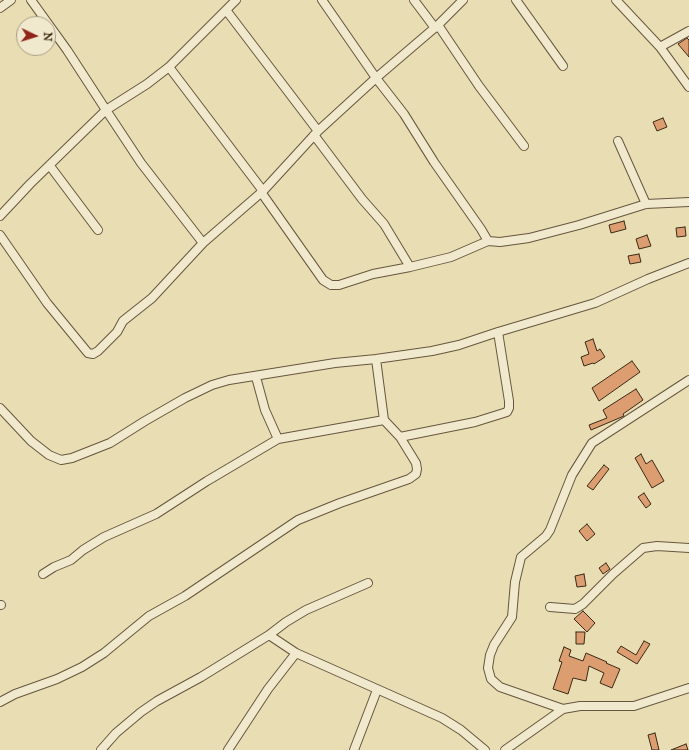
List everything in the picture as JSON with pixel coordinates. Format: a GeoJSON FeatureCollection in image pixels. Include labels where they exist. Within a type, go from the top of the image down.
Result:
{"type":"FeatureCollection","features":[{"type":"Feature","properties":{"kind":"street"},"geometry":{"type":"LineString","coordinates":[[0,8],[11,0]]}},
{"type":"Feature","properties":{"kind":"street"},"geometry":{"type":"LineString","coordinates":[[31,0],[67,50],[141,163],[203,243]]}},
{"type":"Feature","properties":{"kind":"street"},"geometry":{"type":"LineString","coordinates":[[0,216],[30,184],[106,110],[147,84],[170,67],[236,0]]}},
{"type":"Feature","properties":{"kind":"street"},"geometry":{"type":"LineString","coordinates":[[322,0],[376,78],[404,114],[434,162],[481,229],[488,242]]}},
{"type":"Feature","properties":{"kind":"street"},"geometry":{"type":"LineString","coordinates":[[414,0],[437,26],[479,86],[524,146]]}},
{"type":"Feature","properties":{"kind":"street"},"geometry":{"type":"LineString","coordinates":[[0,235],[47,303],[88,353],[93,354],[117,332],[123,321],[152,298],[203,243],[262,192],[316,133],[376,78],[437,26],[463,0]]}},
{"type":"Feature","properties":{"kind":"street"},"geometry":{"type":"LineString","coordinates":[[516,0],[563,66]]}},
{"type":"Feature","properties":{"kind":"street"},"geometry":{"type":"LineString","coordinates":[[616,0],[660,47],[689,87]]}},
{"type":"Feature","properties":{"kind":"street"},"geometry":{"type":"LineString","coordinates":[[226,10],[316,133],[362,199],[384,224],[410,267]]}},
{"type":"Feature","properties":{"kind":"street"},"geometry":{"type":"LineString","coordinates":[[660,47],[689,31]]}},
{"type":"Feature","properties":{"kind":"street"},"geometry":{"type":"LineString","coordinates":[[170,67],[262,192],[324,280],[331,285],[339,285],[373,274],[451,257],[488,242],[529,238],[580,225],[646,204],[689,202]]}},
{"type":"Feature","properties":{"kind":"street"},"geometry":{"type":"LineString","coordinates":[[618,141],[646,204]]}},
{"type":"Feature","properties":{"kind":"street"},"geometry":{"type":"LineString","coordinates":[[50,166],[98,230]]}},
{"type":"Feature","properties":{"kind":"street"},"geometry":{"type":"LineString","coordinates":[[0,408],[31,441],[49,455],[61,460],[72,458],[110,443],[145,421],[212,384],[335,363],[376,360],[459,345],[594,303],[689,263]]}},
{"type":"Feature","properties":{"kind":"street"},"geometry":{"type":"LineString","coordinates":[[400,437],[475,422],[507,412],[509,408],[509,401],[498,332]]}},
{"type":"Feature","properties":{"kind":"street"},"geometry":{"type":"LineString","coordinates":[[0,702],[15,694],[57,679],[82,667],[104,653],[149,616],[185,596],[298,520],[340,503],[409,479],[416,474],[418,469],[416,462],[400,437],[384,420],[376,360]]}},
{"type":"Feature","properties":{"kind":"street"},"geometry":{"type":"LineString","coordinates":[[256,377],[265,410],[278,439]]}},
{"type":"Feature","properties":{"kind":"street"},"geometry":{"type":"LineString","coordinates":[[563,709],[500,687],[491,679],[488,668],[490,655],[494,645],[512,617],[516,582],[521,557],[546,536],[550,530],[572,475],[592,443],[689,380]]}},
{"type":"Feature","properties":{"kind":"street"},"geometry":{"type":"LineString","coordinates":[[43,574],[54,567],[71,560],[83,550],[104,537],[156,514],[207,481],[278,439],[384,420]]}},
{"type":"Feature","properties":{"kind":"street"},"geometry":{"type":"LineString","coordinates":[[550,608],[575,609],[583,604],[613,574],[643,548],[648,546],[657,546],[689,548]]}},
{"type":"Feature","properties":{"kind":"street"},"geometry":{"type":"LineString","coordinates":[[101,750],[116,733],[141,712],[158,701],[201,677],[306,610],[368,583]]}},
{"type":"Feature","properties":{"kind":"street"},"geometry":{"type":"LineString","coordinates":[[269,635],[296,653],[442,718],[461,730],[485,750]]}},
{"type":"Feature","properties":{"kind":"street"},"geometry":{"type":"LineString","coordinates":[[228,750],[268,689],[296,653]]}},
{"type":"Feature","properties":{"kind":"street"},"geometry":{"type":"LineString","coordinates":[[505,750],[563,709],[580,706],[634,706],[689,688]]}},
{"type":"Feature","properties":{"kind":"street"},"geometry":{"type":"LineString","coordinates":[[354,750],[378,690]]}},
{"type":"Feature","properties":{"kind":"street"},"geometry":{"type":"LineString","coordinates":[[109,742],[112,750]]}},
{"type":"Feature","properties":{"kind":"building"},"geometry":{"type":"Polygon","coordinates":[[[687,38],[689,40],[689,57],[678,44],[687,38]]]}},
{"type":"Feature","properties":{"kind":"building"},"geometry":{"type":"Polygon","coordinates":[[[663,118],[667,127],[657,131],[653,122],[663,118]]]}},
{"type":"Feature","properties":{"kind":"building"},"geometry":{"type":"Polygon","coordinates":[[[624,221],[626,229],[611,233],[609,225],[624,221]]]}},
{"type":"Feature","properties":{"kind":"building"},"geometry":{"type":"Polygon","coordinates":[[[685,227],[686,236],[677,237],[676,228],[685,227]]]}},
{"type":"Feature","properties":{"kind":"building"},"geometry":{"type":"Polygon","coordinates":[[[647,235],[651,246],[639,249],[636,239],[647,235]]]}},
{"type":"Feature","properties":{"kind":"building"},"geometry":{"type":"Polygon","coordinates":[[[639,254],[641,262],[630,264],[628,256],[639,254]]]}},
{"type":"Feature","properties":{"kind":"building"},"geometry":{"type":"Polygon","coordinates":[[[593,339],[597,351],[600,349],[605,357],[594,364],[584,366],[581,357],[589,354],[585,342],[593,339]]]}},
{"type":"Feature","properties":{"kind":"building"},"geometry":{"type":"Polygon","coordinates":[[[632,361],[640,372],[599,401],[592,388],[632,361]]]}},
{"type":"Feature","properties":{"kind":"building"},"geometry":{"type":"Polygon","coordinates":[[[636,389],[643,400],[623,414],[624,416],[591,430],[589,425],[607,418],[603,410],[636,389]]]}},
{"type":"Feature","properties":{"kind":"building"},"geometry":{"type":"Polygon","coordinates":[[[641,454],[646,464],[652,460],[664,481],[652,488],[635,458],[641,454]]]}},
{"type":"Feature","properties":{"kind":"building"},"geometry":{"type":"Polygon","coordinates":[[[604,465],[609,469],[593,490],[587,486],[604,465]]]}},
{"type":"Feature","properties":{"kind":"building"},"geometry":{"type":"Polygon","coordinates":[[[644,493],[651,504],[646,508],[638,497],[644,493]]]}},
{"type":"Feature","properties":{"kind":"building"},"geometry":{"type":"Polygon","coordinates":[[[587,524],[595,534],[587,541],[579,531],[587,524]]]}},
{"type":"Feature","properties":{"kind":"building"},"geometry":{"type":"Polygon","coordinates":[[[606,563],[610,569],[603,574],[599,568],[606,563]]]}},
{"type":"Feature","properties":{"kind":"building"},"geometry":{"type":"Polygon","coordinates":[[[584,574],[586,586],[577,587],[575,576],[584,574]]]}},
{"type":"Feature","properties":{"kind":"building"},"geometry":{"type":"Polygon","coordinates":[[[583,611],[595,623],[587,632],[574,619],[583,611]]]}},
{"type":"Feature","properties":{"kind":"building"},"geometry":{"type":"Polygon","coordinates":[[[576,632],[585,632],[584,644],[576,644],[576,632]]]}},
{"type":"Feature","properties":{"kind":"building"},"geometry":{"type":"Polygon","coordinates":[[[644,641],[650,644],[637,664],[617,652],[621,646],[636,655],[644,641]]]}},
{"type":"Feature","properties":{"kind":"building"},"geometry":{"type":"Polygon","coordinates":[[[564,647],[571,650],[569,656],[583,661],[586,653],[620,669],[612,688],[600,683],[604,673],[589,666],[586,681],[573,678],[568,694],[553,689],[562,662],[559,661],[564,647]]]}},
{"type":"Feature","properties":{"kind":"building"},"geometry":{"type":"Polygon","coordinates":[[[655,733],[659,750],[652,750],[648,735],[655,733]]]}},
{"type":"Feature","properties":{"kind":"building"},"geometry":{"type":"Polygon","coordinates":[[[686,744],[688,750],[671,750],[686,744]]]}}]}
